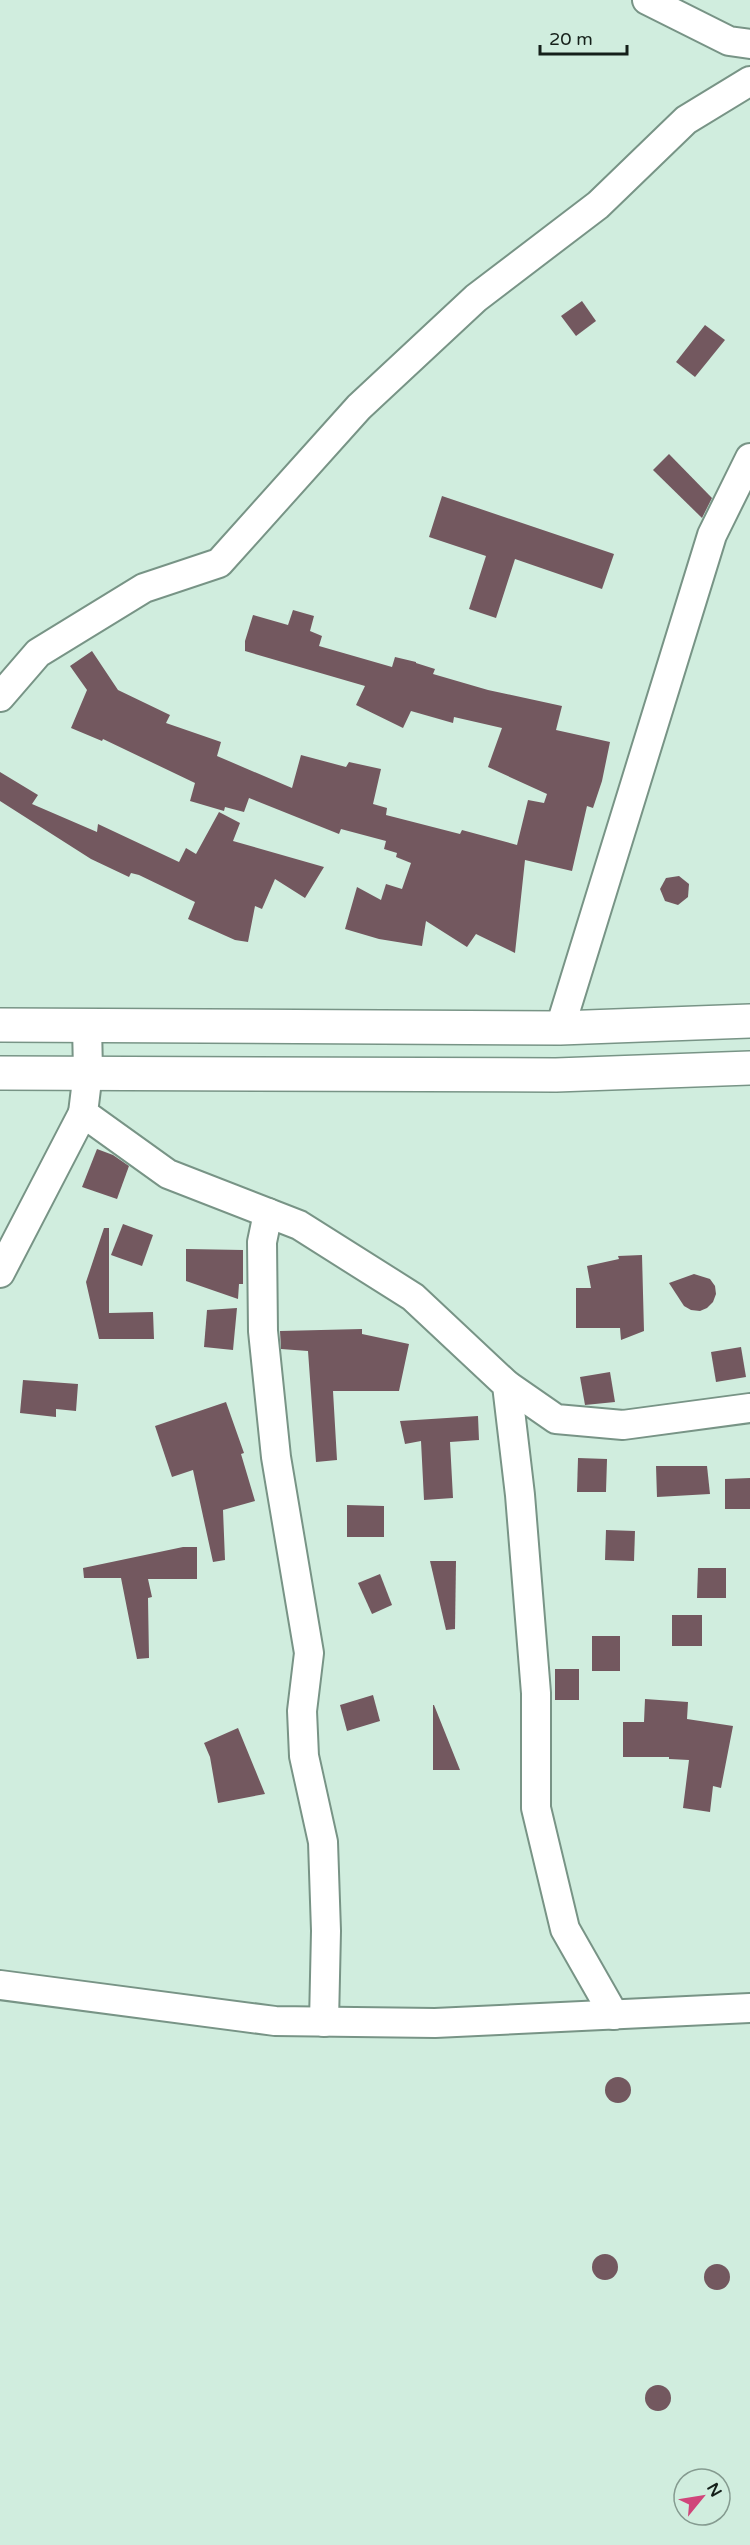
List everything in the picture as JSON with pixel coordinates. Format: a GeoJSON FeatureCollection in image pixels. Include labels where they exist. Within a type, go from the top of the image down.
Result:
{"type":"FeatureCollection","features":[{"type":"Feature","properties":{"kind":"main road"},"geometry":{"type":"LineString","coordinates":[[0,1025],[560,1028],[750,1022]]}},
{"type":"Feature","properties":{"kind":"main road"},"geometry":{"type":"LineString","coordinates":[[0,1073],[556,1075],[750,1068]]}},
{"type":"Feature","properties":{"kind":"street"},"geometry":{"type":"LineString","coordinates":[[647,0],[729,41],[750,44]]}},
{"type":"Feature","properties":{"kind":"street"},"geometry":{"type":"LineString","coordinates":[[0,697],[38,653],[144,588],[219,563],[359,407],[476,298],[598,205],[686,120],[750,81]]}},
{"type":"Feature","properties":{"kind":"street"},"geometry":{"type":"LineString","coordinates":[[560,1028],[712,535],[750,458]]}},
{"type":"Feature","properties":{"kind":"street"},"geometry":{"type":"LineString","coordinates":[[0,1273],[83,1113],[88,1072],[87,1026]]}},
{"type":"Feature","properties":{"kind":"street"},"geometry":{"type":"LineString","coordinates":[[83,1113],[168,1174],[299,1225],[413,1297],[507,1385],[556,1419],[623,1425],[750,1408]]}},
{"type":"Feature","properties":{"kind":"street"},"geometry":{"type":"LineString","coordinates":[[268,1213],[262,1242],[263,1331],[276,1457],[309,1653],[302,1711],[304,1756],[323,1842],[326,1931],[324,2022]]}},
{"type":"Feature","properties":{"kind":"street"},"geometry":{"type":"LineString","coordinates":[[507,1385],[520,1495],[536,1693],[536,1808],[565,1929],[614,2015]]}},
{"type":"Feature","properties":{"kind":"street"},"geometry":{"type":"LineString","coordinates":[[0,1985],[275,2021],[435,2023],[750,2008]]}},
{"type":"Feature","properties":{"kind":"building"},"geometry":{"type":"Polygon","coordinates":[[[582,301],[596,321],[576,336],[561,316],[582,301]]]}},
{"type":"Feature","properties":{"kind":"building"},"geometry":{"type":"Polygon","coordinates":[[[705,325],[725,340],[695,377],[676,362],[705,325]]]}},
{"type":"Feature","properties":{"kind":"building"},"geometry":{"type":"Polygon","coordinates":[[[669,454],[712,498],[702,518],[653,470],[669,454]]]}},
{"type":"Feature","properties":{"kind":"building"},"geometry":{"type":"Polygon","coordinates":[[[442,496],[614,554],[602,589],[515,559],[496,618],[469,609],[486,556],[429,537],[442,496]]]}},
{"type":"Feature","properties":{"kind":"building"},"geometry":{"type":"Polygon","coordinates":[[[293,610],[314,616],[310,631],[322,636],[319,646],[392,667],[395,657],[416,662],[435,669],[433,674],[488,690],[562,706],[556,730],[610,742],[602,781],[593,808],[587,806],[572,871],[525,860],[515,953],[476,934],[467,947],[426,921],[422,946],[379,939],[345,929],[357,887],[381,900],[386,884],[402,889],[411,863],[396,857],[397,853],[384,849],[386,841],[341,829],[339,834],[249,798],[244,812],[225,807],[224,811],[190,801],[195,783],[103,739],[102,741],[71,728],[87,690],[70,666],[92,651],[118,690],[170,715],[166,723],[221,742],[217,756],[292,788],[301,755],[346,767],[349,762],[381,769],[373,804],[387,808],[386,815],[460,834],[462,830],[517,845],[528,800],[544,803],[547,794],[488,767],[502,728],[454,717],[453,723],[411,711],[403,728],[356,705],[365,686],[245,651],[245,641],[253,615],[288,625],[293,610]]]}},
{"type":"Feature","properties":{"kind":"building"},"geometry":{"type":"Polygon","coordinates":[[[0,772],[38,795],[32,804],[97,832],[98,824],[179,862],[186,848],[196,854],[219,812],[240,823],[233,841],[324,867],[305,898],[275,879],[262,909],[255,906],[248,942],[235,940],[188,919],[195,902],[139,875],[131,873],[129,877],[91,859],[0,801],[0,772]]]}},
{"type":"Feature","properties":{"kind":"building"},"geometry":{"type":"Polygon","coordinates":[[[679,876],[689,884],[688,897],[678,905],[665,901],[660,889],[666,878],[679,876]]]}},
{"type":"Feature","properties":{"kind":"building"},"geometry":{"type":"Polygon","coordinates":[[[97,1149],[113,1155],[129,1166],[117,1199],[82,1187],[97,1149]]]}},
{"type":"Feature","properties":{"kind":"building"},"geometry":{"type":"Polygon","coordinates":[[[123,1224],[153,1235],[142,1266],[111,1255],[123,1224]]]}},
{"type":"Feature","properties":{"kind":"building"},"geometry":{"type":"Polygon","coordinates":[[[104,1228],[109,1228],[109,1313],[153,1312],[154,1339],[99,1339],[86,1282],[104,1228]]]}},
{"type":"Feature","properties":{"kind":"building"},"geometry":{"type":"Polygon","coordinates":[[[186,1249],[243,1250],[243,1284],[239,1284],[238,1299],[186,1281],[186,1249]]]}},
{"type":"Feature","properties":{"kind":"building"},"geometry":{"type":"Polygon","coordinates":[[[642,1255],[644,1331],[621,1340],[620,1328],[576,1328],[576,1288],[591,1288],[587,1266],[619,1259],[618,1256],[642,1255]]]}},
{"type":"Feature","properties":{"kind":"building"},"geometry":{"type":"Polygon","coordinates":[[[694,1274],[710,1279],[715,1286],[716,1294],[713,1302],[700,1311],[684,1306],[669,1283],[694,1274]]]}},
{"type":"Feature","properties":{"kind":"building"},"geometry":{"type":"Polygon","coordinates":[[[237,1308],[233,1350],[204,1347],[207,1310],[237,1308]]]}},
{"type":"Feature","properties":{"kind":"building"},"geometry":{"type":"Polygon","coordinates":[[[362,1329],[362,1334],[409,1344],[399,1391],[333,1391],[337,1460],[316,1462],[308,1351],[281,1349],[280,1331],[362,1329]]]}},
{"type":"Feature","properties":{"kind":"building"},"geometry":{"type":"Polygon","coordinates":[[[741,1347],[746,1377],[716,1382],[711,1352],[741,1347]]]}},
{"type":"Feature","properties":{"kind":"building"},"geometry":{"type":"Polygon","coordinates":[[[610,1372],[615,1402],[585,1405],[580,1377],[610,1372]]]}},
{"type":"Feature","properties":{"kind":"building"},"geometry":{"type":"Polygon","coordinates":[[[23,1380],[78,1384],[76,1411],[56,1409],[56,1417],[20,1413],[23,1380]]]}},
{"type":"Feature","properties":{"kind":"building"},"geometry":{"type":"Polygon","coordinates":[[[226,1402],[244,1453],[241,1454],[255,1501],[223,1510],[225,1560],[213,1562],[193,1470],[172,1477],[155,1426],[226,1402]]]}},
{"type":"Feature","properties":{"kind":"building"},"geometry":{"type":"Polygon","coordinates":[[[478,1416],[479,1440],[450,1442],[453,1498],[424,1500],[421,1441],[405,1444],[400,1421],[478,1416]]]}},
{"type":"Feature","properties":{"kind":"building"},"geometry":{"type":"Polygon","coordinates":[[[578,1458],[607,1459],[606,1492],[577,1492],[578,1458]]]}},
{"type":"Feature","properties":{"kind":"building"},"geometry":{"type":"Polygon","coordinates":[[[656,1466],[707,1466],[710,1494],[657,1497],[656,1466]]]}},
{"type":"Feature","properties":{"kind":"building"},"geometry":{"type":"Polygon","coordinates":[[[750,1478],[750,1509],[725,1509],[725,1479],[750,1478]]]}},
{"type":"Feature","properties":{"kind":"building"},"geometry":{"type":"Polygon","coordinates":[[[347,1505],[384,1506],[384,1537],[347,1537],[347,1505]]]}},
{"type":"Feature","properties":{"kind":"building"},"geometry":{"type":"Polygon","coordinates":[[[606,1530],[635,1531],[634,1561],[605,1560],[606,1530]]]}},
{"type":"Feature","properties":{"kind":"building"},"geometry":{"type":"Polygon","coordinates":[[[183,1547],[197,1547],[197,1579],[148,1579],[152,1597],[148,1598],[149,1658],[137,1659],[121,1578],[84,1578],[83,1568],[183,1547]]]}},
{"type":"Feature","properties":{"kind":"building"},"geometry":{"type":"Polygon","coordinates":[[[430,1561],[456,1561],[455,1629],[446,1630],[430,1561]]]}},
{"type":"Feature","properties":{"kind":"building"},"geometry":{"type":"Polygon","coordinates":[[[698,1568],[726,1568],[726,1598],[697,1598],[698,1568]]]}},
{"type":"Feature","properties":{"kind":"building"},"geometry":{"type":"Polygon","coordinates":[[[380,1574],[392,1605],[372,1614],[358,1583],[380,1574]]]}},
{"type":"Feature","properties":{"kind":"building"},"geometry":{"type":"Polygon","coordinates":[[[672,1615],[702,1615],[702,1646],[672,1646],[672,1615]]]}},
{"type":"Feature","properties":{"kind":"building"},"geometry":{"type":"Polygon","coordinates":[[[592,1636],[620,1636],[620,1671],[592,1671],[592,1636]]]}},
{"type":"Feature","properties":{"kind":"building"},"geometry":{"type":"Polygon","coordinates":[[[555,1669],[579,1669],[579,1700],[555,1700],[555,1669]]]}},
{"type":"Feature","properties":{"kind":"building"},"geometry":{"type":"Polygon","coordinates":[[[373,1695],[380,1721],[347,1731],[340,1705],[373,1695]]]}},
{"type":"Feature","properties":{"kind":"building"},"geometry":{"type":"Polygon","coordinates":[[[645,1699],[688,1702],[687,1719],[733,1726],[721,1788],[713,1786],[710,1812],[683,1808],[689,1760],[669,1759],[669,1757],[623,1757],[623,1722],[644,1722],[645,1699]]]}},
{"type":"Feature","properties":{"kind":"building"},"geometry":{"type":"Polygon","coordinates":[[[434,1705],[460,1770],[433,1770],[434,1705]]]}},
{"type":"Feature","properties":{"kind":"building"},"geometry":{"type":"Polygon","coordinates":[[[238,1728],[265,1794],[218,1803],[210,1757],[204,1743],[238,1728]]]}},
{"type":"Feature","properties":{"kind":"building"},"geometry":{"type":"Polygon","coordinates":[[[618,2077],[627,2081],[631,2090],[627,2099],[618,2103],[609,2099],[605,2090],[609,2081],[618,2077]]]}},
{"type":"Feature","properties":{"kind":"building"},"geometry":{"type":"Polygon","coordinates":[[[605,2254],[614,2258],[618,2267],[614,2276],[605,2280],[596,2276],[592,2267],[596,2258],[605,2254]]]}},
{"type":"Feature","properties":{"kind":"building"},"geometry":{"type":"Polygon","coordinates":[[[717,2264],[726,2268],[730,2277],[726,2286],[717,2290],[708,2286],[704,2277],[708,2268],[717,2264]]]}},
{"type":"Feature","properties":{"kind":"building"},"geometry":{"type":"Polygon","coordinates":[[[658,2385],[667,2389],[671,2398],[667,2407],[658,2411],[649,2407],[645,2398],[649,2389],[658,2385]]]}}]}
